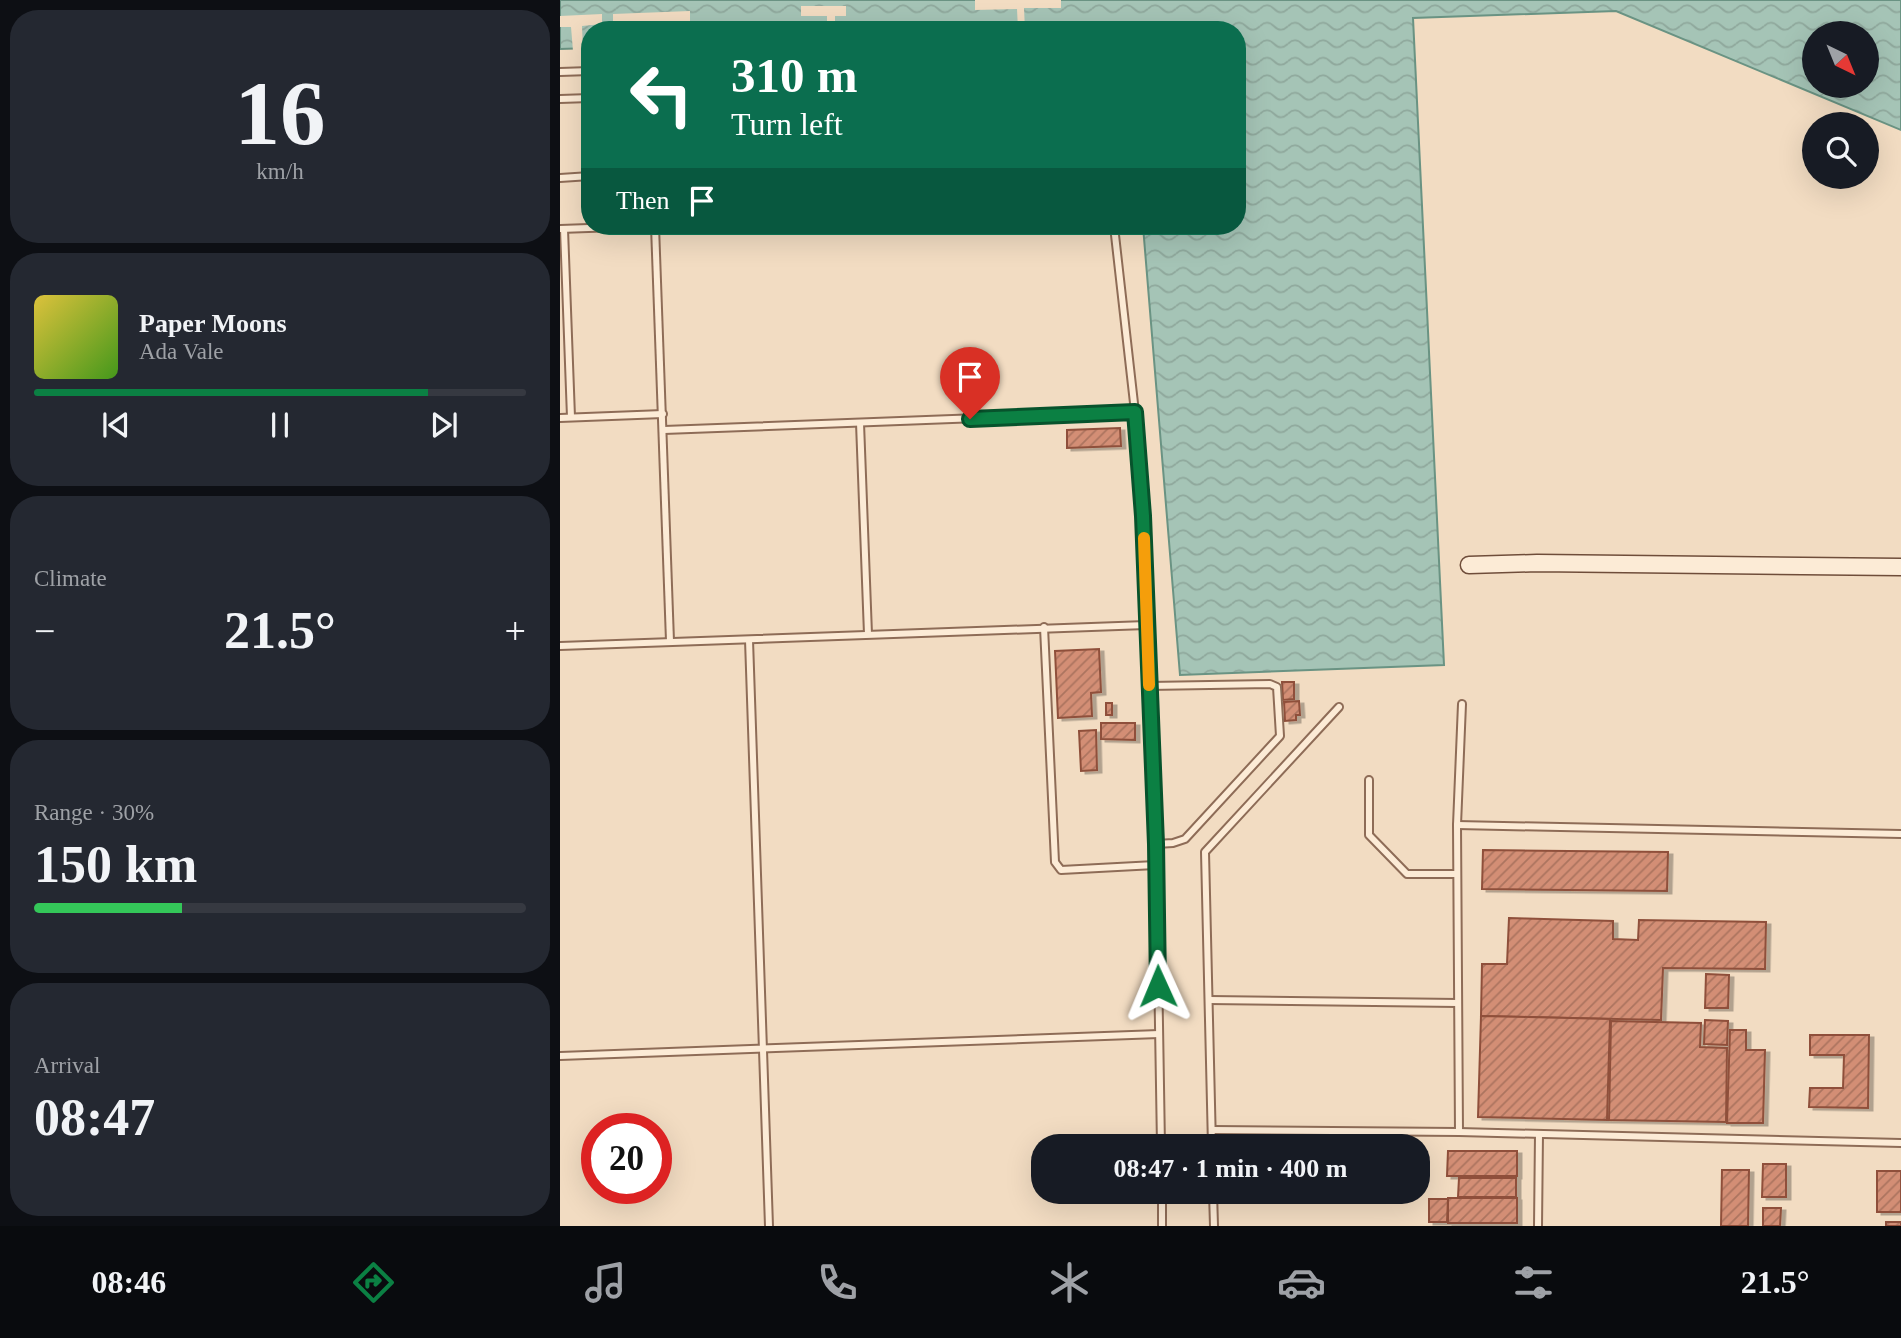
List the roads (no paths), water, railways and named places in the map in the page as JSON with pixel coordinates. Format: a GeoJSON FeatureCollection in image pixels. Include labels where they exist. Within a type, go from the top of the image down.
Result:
{"type":"FeatureCollection","features":[{"type":"Feature","properties":{"kind":"street"},"geometry":{"type":"LineString","coordinates":[[1469,565],[1537,563],[1901,567]]}},
{"type":"Feature","properties":{"kind":"lane"},"geometry":{"type":"LineString","coordinates":[[560,72],[581,71]]}},
{"type":"Feature","properties":{"kind":"lane"},"geometry":{"type":"LineString","coordinates":[[560,99],[581,98]]}},
{"type":"Feature","properties":{"kind":"lane"},"geometry":{"type":"LineString","coordinates":[[560,178],[581,177]]}},
{"type":"Feature","properties":{"kind":"lane"},"geometry":{"type":"LineString","coordinates":[[571,417],[562,229],[581,228]]}},
{"type":"Feature","properties":{"kind":"lane"},"geometry":{"type":"LineString","coordinates":[[655,235],[670,641]]}},
{"type":"Feature","properties":{"kind":"lane"},"geometry":{"type":"LineString","coordinates":[[1115,235],[1143,505],[1156,844],[1161,1134]]}},
{"type":"Feature","properties":{"kind":"lane"},"geometry":{"type":"LineString","coordinates":[[664,430],[1135,412]]}},
{"type":"Feature","properties":{"kind":"lane"},"geometry":{"type":"LineString","coordinates":[[560,418],[663,414]]}},
{"type":"Feature","properties":{"kind":"lane"},"geometry":{"type":"LineString","coordinates":[[860,423],[868,634]]}},
{"type":"Feature","properties":{"kind":"lane"},"geometry":{"type":"LineString","coordinates":[[560,646],[1146,625]]}},
{"type":"Feature","properties":{"kind":"lane"},"geometry":{"type":"LineString","coordinates":[[1044,627],[1055,862],[1061,870],[1155,865]]}},
{"type":"Feature","properties":{"kind":"lane"},"geometry":{"type":"LineString","coordinates":[[749,640],[769,1226]]}},
{"type":"Feature","properties":{"kind":"lane"},"geometry":{"type":"LineString","coordinates":[[1149,686],[1270,684],[1277,687],[1279,736],[1190,834],[1180,842],[1156,844]]}},
{"type":"Feature","properties":{"kind":"lane"},"geometry":{"type":"LineString","coordinates":[[1458,1132],[1457,825],[1462,704]]}},
{"type":"Feature","properties":{"kind":"lane"},"geometry":{"type":"LineString","coordinates":[[1212,1134],[1205,852],[1339,706]]}},
{"type":"Feature","properties":{"kind":"lane"},"geometry":{"type":"LineString","coordinates":[[1369,780],[1369,835],[1407,874],[1457,874]]}},
{"type":"Feature","properties":{"kind":"lane"},"geometry":{"type":"LineString","coordinates":[[1457,825],[1901,834]]}},
{"type":"Feature","properties":{"kind":"lane"},"geometry":{"type":"LineString","coordinates":[[1209,1000],[1458,1003]]}},
{"type":"Feature","properties":{"kind":"lane"},"geometry":{"type":"LineString","coordinates":[[560,1056],[1159,1034]]}},
{"type":"Feature","properties":{"kind":"lane"},"geometry":{"type":"LineString","coordinates":[[1212,1130],[1458,1132],[1901,1143]]}},
{"type":"Feature","properties":{"kind":"lane"},"geometry":{"type":"LineString","coordinates":[[1538,1226],[1539,1134]]}},
{"type":"Feature","properties":{"kind":"lane"},"geometry":{"type":"LineString","coordinates":[[1162,1204],[1162,1226]]}},
{"type":"Feature","properties":{"kind":"lane"},"geometry":{"type":"LineString","coordinates":[[1213,1204],[1214,1226]]}},
{"type":"Feature","properties":{"kind":"water"},"geometry":{"type":"Polygon","coordinates":[[[560,0],[1901,0],[1901,130],[1879,121],[1879,112],[1858,112],[1824,98],[1880,98],[1880,21],[1802,21],[1802,89],[1616,11],[1413,18],[1444,665],[1180,675],[1144,235],[1246,235],[1246,21],[581,21],[581,48],[560,49],[560,0]]]}}]}
